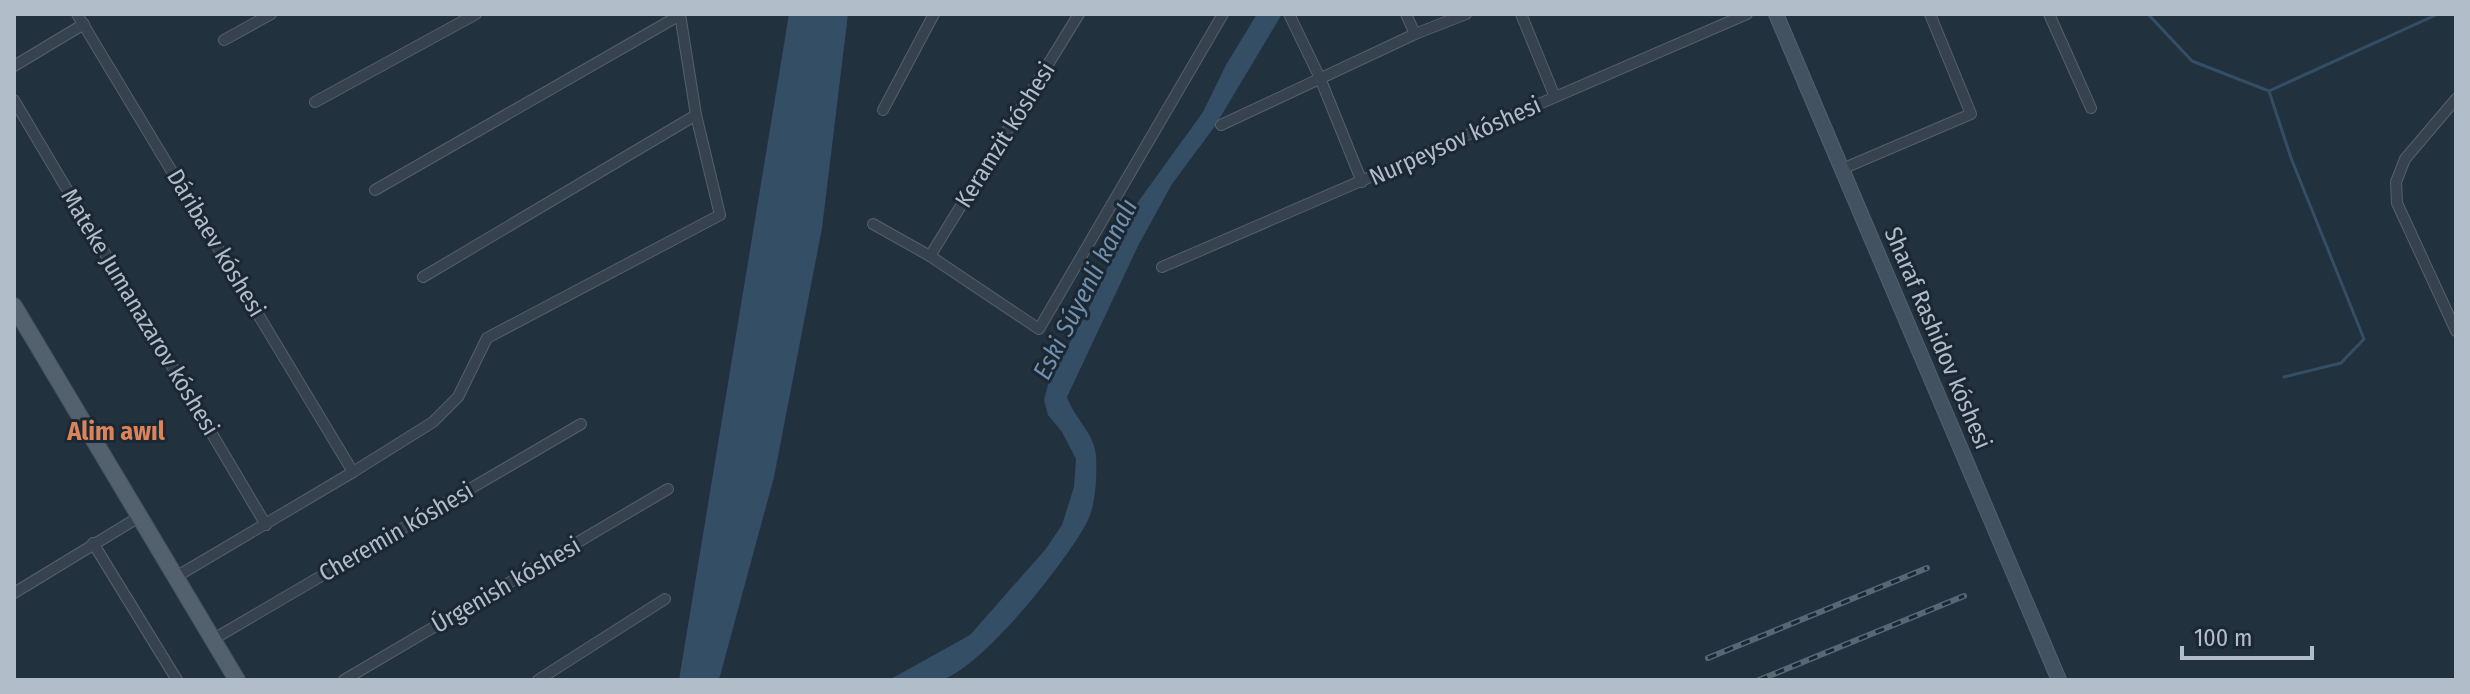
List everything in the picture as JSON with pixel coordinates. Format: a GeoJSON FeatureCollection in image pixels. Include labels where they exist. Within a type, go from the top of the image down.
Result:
{"type":"FeatureCollection","features":[{"type":"Feature","properties":{"kind":"main road"},"geometry":{"type":"LineString","coordinates":[[14,306],[237,680]]}},
{"type":"Feature","properties":{"kind":"street"},"geometry":{"type":"LineString","coordinates":[[224,40],[271,14]]}},
{"type":"Feature","properties":{"kind":"street"},"geometry":{"type":"LineString","coordinates":[[315,102],[476,14]]}},
{"type":"Feature","properties":{"kind":"street"},"geometry":{"type":"LineString","coordinates":[[174,578],[433,422],[458,397],[487,338],[720,215],[696,115],[680,14],[375,190]]}},
{"type":"Feature","properties":{"kind":"street"},"geometry":{"type":"LineString","coordinates":[[883,110],[934,14]]}},
{"type":"Feature","properties":{"kind":"street","name":"Keramzit kóshesi"},"geometry":{"type":"LineString","coordinates":[[930,256],[1079,14]]}},
{"type":"Feature","properties":{"kind":"street"},"geometry":{"type":"LineString","coordinates":[[873,224],[930,256],[1039,329],[1223,14]]}},
{"type":"Feature","properties":{"kind":"street"},"geometry":{"type":"LineString","coordinates":[[1289,14],[1320,78],[1362,182]]}},
{"type":"Feature","properties":{"kind":"street"},"geometry":{"type":"LineString","coordinates":[[1406,14],[1415,34]]}},
{"type":"Feature","properties":{"kind":"street"},"geometry":{"type":"LineString","coordinates":[[1221,125],[1415,34],[1466,14]]}},
{"type":"Feature","properties":{"kind":"street"},"geometry":{"type":"LineString","coordinates":[[1521,14],[1555,97]]}},
{"type":"Feature","properties":{"kind":"street","name":"Nurpeysov kóshesi"},"geometry":{"type":"LineString","coordinates":[[1162,267],[1747,14]]}},
{"type":"Feature","properties":{"kind":"street","name":"Sharaf Rashidov kóshesi"},"geometry":{"type":"LineString","coordinates":[[1776,14],[2059,680]]}},
{"type":"Feature","properties":{"kind":"street"},"geometry":{"type":"LineString","coordinates":[[1842,169],[1971,114],[1930,14]]}},
{"type":"Feature","properties":{"kind":"street"},"geometry":{"type":"LineString","coordinates":[[2049,14],[2091,108]]}},
{"type":"Feature","properties":{"kind":"street"},"geometry":{"type":"LineString","coordinates":[[14,66],[80,19]]}},
{"type":"Feature","properties":{"kind":"street","name":"Dáribaev kóshesi"},"geometry":{"type":"LineString","coordinates":[[80,19],[353,472]]}},
{"type":"Feature","properties":{"kind":"street"},"geometry":{"type":"LineString","coordinates":[[2456,99],[2405,159],[2396,182],[2397,203],[2456,331]]}},
{"type":"Feature","properties":{"kind":"street","name":"Mateke Jumanazarov kóshesi"},"geometry":{"type":"LineString","coordinates":[[14,100],[266,525]]}},
{"type":"Feature","properties":{"kind":"street"},"geometry":{"type":"LineString","coordinates":[[423,277],[696,115]]}},
{"type":"Feature","properties":{"kind":"street","name":"Cheremin kóshesi"},"geometry":{"type":"LineString","coordinates":[[212,640],[581,424]]}},
{"type":"Feature","properties":{"kind":"street","name":"Úrgenish kóshesi"},"geometry":{"type":"LineString","coordinates":[[344,680],[668,489]]}},
{"type":"Feature","properties":{"kind":"street"},"geometry":{"type":"LineString","coordinates":[[14,593],[139,517]]}},
{"type":"Feature","properties":{"kind":"street"},"geometry":{"type":"LineString","coordinates":[[93,543],[177,680]]}},
{"type":"Feature","properties":{"kind":"street"},"geometry":{"type":"LineString","coordinates":[[538,680],[665,599]]}},
{"type":"Feature","properties":{"kind":"water"},"geometry":{"type":"Polygon","coordinates":[[[789,14],[848,14],[822,228],[774,477],[720,676],[718,680],[679,680],[789,14]]]}},
{"type":"Feature","properties":{"kind":"water"},"geometry":{"type":"Polygon","coordinates":[[[1257,14],[1282,14],[1215,126],[1172,184],[1138,246],[1067,397],[1095,448],[1095,490],[1087,522],[1062,561],[1023,610],[961,670],[944,679],[924,682],[889,680],[970,635],[1045,550],[1062,525],[1074,487],[1076,459],[1062,432],[1048,415],[1044,400],[1049,381],[1090,306],[1138,202],[1203,112],[1226,65],[1257,14]]]}},
{"type":"Feature","properties":{"kind":"waterway"},"geometry":{"type":"LineString","coordinates":[[2148,14],[2192,61],[2269,91],[2291,158],[2364,339],[2341,363],[2284,377]]}},
{"type":"Feature","properties":{"kind":"waterway"},"geometry":{"type":"LineString","coordinates":[[2269,91],[2438,14]]}},
{"type":"Feature","properties":{"kind":"railway"},"geometry":{"type":"LineString","coordinates":[[1708,658],[1927,568]]}},
{"type":"Feature","properties":{"kind":"railway"},"geometry":{"type":"LineString","coordinates":[[1759,680],[1964,596]]}},
{"type":"Feature","properties":{"kind":"district","name":"Alim awıl"},"geometry":{"type":"Point","coordinates":[116,431]}},
{"type":"Feature","properties":{"kind":"water label","name":"Eski Súyenli kanalı"},"geometry":{"type":"Point","coordinates":[1085,289]}}]}
